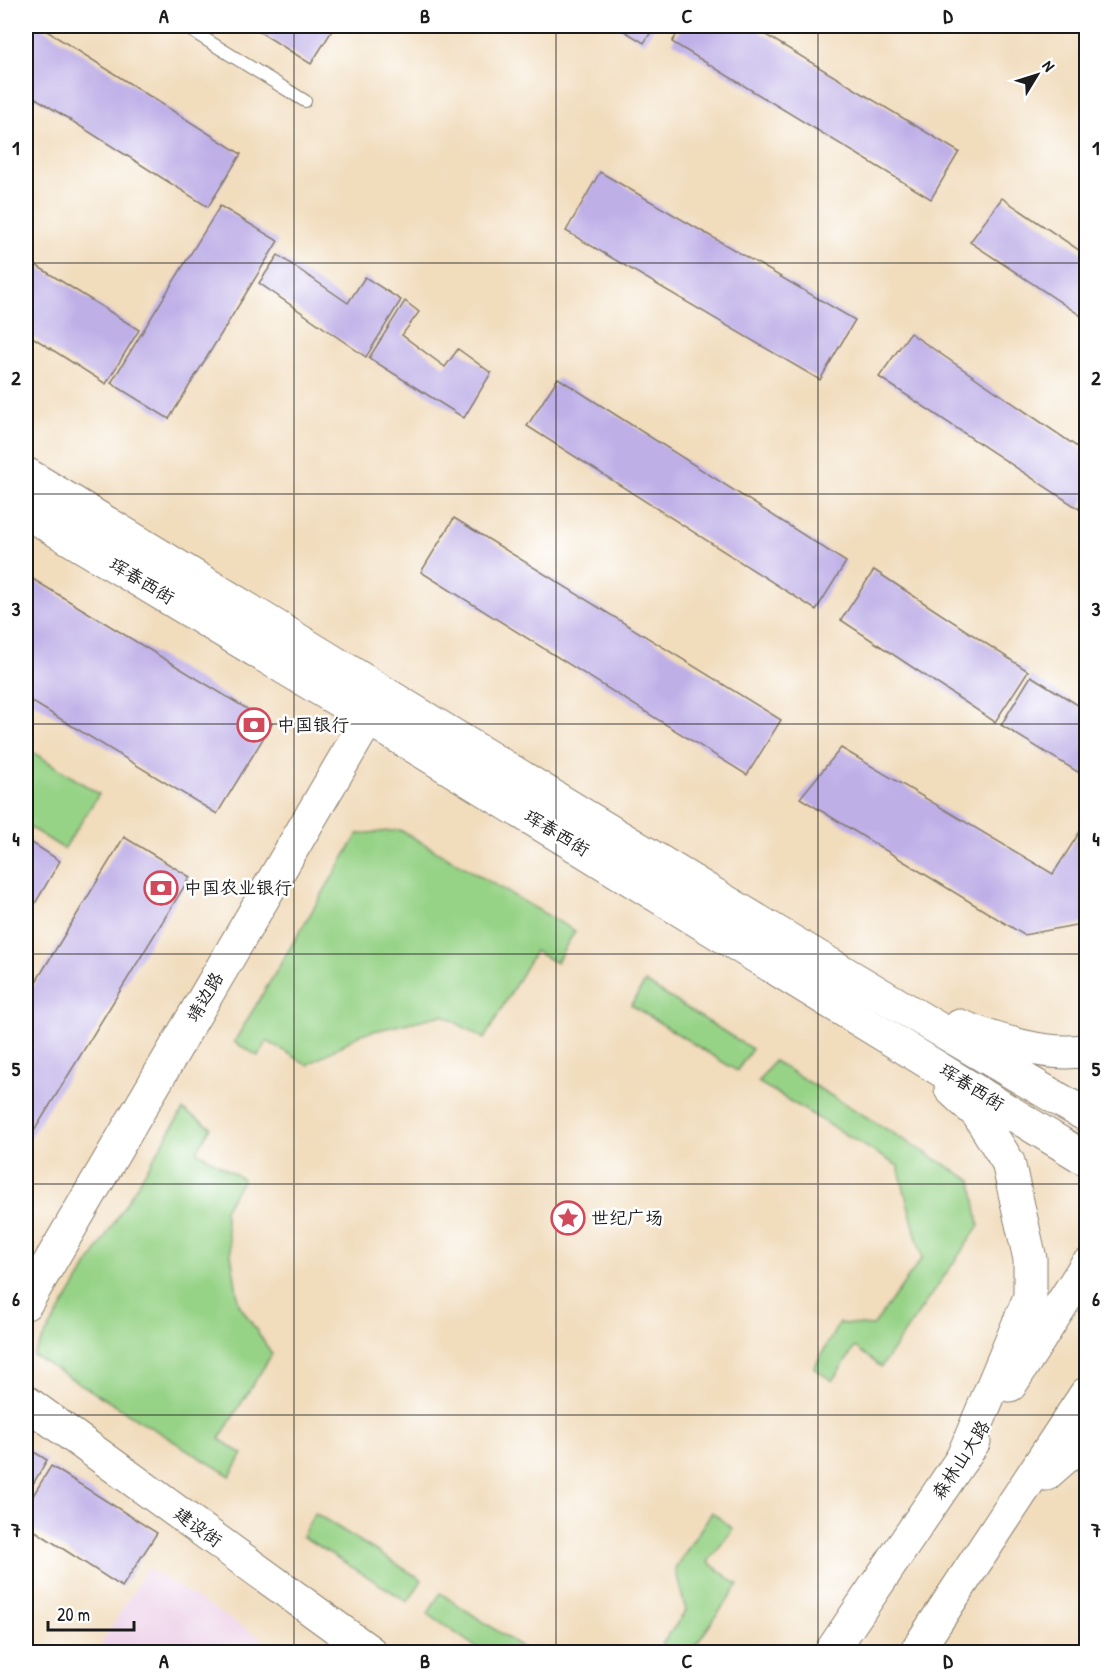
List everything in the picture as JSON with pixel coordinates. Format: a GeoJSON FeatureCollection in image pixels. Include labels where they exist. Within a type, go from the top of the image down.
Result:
{"type":"FeatureCollection","features":[{"type":"Feature","properties":{"kind":"main road","name":"珲春西街"},"geometry":{"type":"LineString","coordinates":[[26,474],[906,1047],[1086,1159]]}},
{"type":"Feature","properties":{"kind":"main road","name":"珲春西街"},"geometry":{"type":"LineString","coordinates":[[26,512],[377,704],[1086,1115]]}},
{"type":"Feature","properties":{"kind":"main road","name":"靖边路"},"geometry":{"type":"LineString","coordinates":[[26,1303],[377,704]]}},
{"type":"Feature","properties":{"kind":"main road"},"geometry":{"type":"LineString","coordinates":[[870,990],[985,1037],[1037,1048],[1077,1052],[1086,1050]]}},
{"type":"Feature","properties":{"kind":"main road"},"geometry":{"type":"LineString","coordinates":[[906,1047],[978,1114],[1008,1162],[1030,1259],[1030,1297],[962,1459]]}},
{"type":"Feature","properties":{"kind":"main road","name":"森林山大路"},"geometry":{"type":"LineString","coordinates":[[831,1653],[962,1459],[1086,1266]]}},
{"type":"Feature","properties":{"kind":"main road"},"geometry":{"type":"LineString","coordinates":[[916,1653],[1086,1394]]}},
{"type":"Feature","properties":{"kind":"main road","name":"建设街"},"geometry":{"type":"LineString","coordinates":[[26,1402],[370,1653]]}},
{"type":"Feature","properties":{"kind":"main road"},"geometry":{"type":"LineString","coordinates":[[1013,1503],[1086,1439]]}},
{"type":"Feature","properties":{"kind":"lane"},"geometry":{"type":"LineString","coordinates":[[184,26],[305,101]]}},
{"type":"Feature","properties":{"kind":"shaded area"},"geometry":{"type":"Polygon","coordinates":[[[147,1568],[284,1652],[98,1652],[147,1568]]]}},
{"type":"Feature","properties":{"kind":"green space"},"geometry":{"type":"Polygon","coordinates":[[[26,748],[99,794],[64,849],[26,825],[26,748]]]}},
{"type":"Feature","properties":{"kind":"green space"},"geometry":{"type":"Polygon","coordinates":[[[400,830],[575,931],[556,963],[535,951],[484,1039],[443,1015],[361,1034],[308,1065],[267,1041],[258,1056],[234,1042],[358,834],[400,830]]]}},
{"type":"Feature","properties":{"kind":"green space"},"geometry":{"type":"Polygon","coordinates":[[[645,982],[752,1049],[737,1071],[631,1005],[645,982]]]}},
{"type":"Feature","properties":{"kind":"green space"},"geometry":{"type":"Polygon","coordinates":[[[774,1061],[972,1181],[979,1226],[881,1367],[855,1347],[832,1381],[814,1368],[839,1323],[873,1326],[922,1258],[898,1166],[758,1082],[774,1061]]]}},
{"type":"Feature","properties":{"kind":"green space"},"geometry":{"type":"Polygon","coordinates":[[[183,1110],[211,1127],[197,1151],[243,1179],[224,1210],[239,1304],[272,1354],[219,1439],[243,1454],[230,1476],[33,1355],[183,1110]]]}},
{"type":"Feature","properties":{"kind":"green space"},"geometry":{"type":"Polygon","coordinates":[[[712,1512],[733,1529],[708,1562],[738,1585],[691,1652],[656,1652],[686,1611],[675,1568],[712,1512]]]}},
{"type":"Feature","properties":{"kind":"green space"},"geometry":{"type":"Polygon","coordinates":[[[315,1513],[422,1580],[408,1602],[302,1536],[315,1513]]]}},
{"type":"Feature","properties":{"kind":"green space"},"geometry":{"type":"Polygon","coordinates":[[[440,1593],[529,1652],[483,1652],[428,1614],[440,1593]]]}},
{"type":"Feature","properties":{"kind":"building"},"geometry":{"type":"Polygon","coordinates":[[[26,26],[39,26],[241,154],[208,207],[26,92],[26,26]]]}},
{"type":"Feature","properties":{"kind":"building"},"geometry":{"type":"Polygon","coordinates":[[[250,26],[335,26],[311,64],[250,26]]]}},
{"type":"Feature","properties":{"kind":"building"},"geometry":{"type":"Polygon","coordinates":[[[616,26],[655,26],[644,43],[616,26]]]}},
{"type":"Feature","properties":{"kind":"building"},"geometry":{"type":"Polygon","coordinates":[[[682,26],[751,26],[959,152],[931,199],[672,42],[682,26]]]}},
{"type":"Feature","properties":{"kind":"building"},"geometry":{"type":"Polygon","coordinates":[[[600,172],[855,320],[820,380],[566,231],[600,172]]]}},
{"type":"Feature","properties":{"kind":"building"},"geometry":{"type":"Polygon","coordinates":[[[1002,198],[1086,255],[1086,319],[970,242],[1002,198]]]}},
{"type":"Feature","properties":{"kind":"building"},"geometry":{"type":"Polygon","coordinates":[[[220,206],[278,241],[169,419],[111,383],[220,206]]]}},
{"type":"Feature","properties":{"kind":"building"},"geometry":{"type":"Polygon","coordinates":[[[278,255],[348,303],[365,277],[401,300],[366,357],[259,283],[278,255]]]}},
{"type":"Feature","properties":{"kind":"building"},"geometry":{"type":"Polygon","coordinates":[[[26,259],[139,330],[106,384],[26,333],[26,259]]]}},
{"type":"Feature","properties":{"kind":"building"},"geometry":{"type":"Polygon","coordinates":[[[405,301],[419,312],[402,335],[445,367],[458,349],[491,373],[464,418],[369,358],[405,301]]]}},
{"type":"Feature","properties":{"kind":"building"},"geometry":{"type":"Polygon","coordinates":[[[910,333],[1086,453],[1086,497],[1079,509],[879,377],[910,333]]]}},
{"type":"Feature","properties":{"kind":"building"},"geometry":{"type":"Polygon","coordinates":[[[558,378],[846,562],[816,610],[527,426],[558,378]]]}},
{"type":"Feature","properties":{"kind":"building"},"geometry":{"type":"Polygon","coordinates":[[[454,518],[781,720],[747,775],[421,572],[454,518]]]}},
{"type":"Feature","properties":{"kind":"building"},"geometry":{"type":"Polygon","coordinates":[[[874,570],[1028,671],[995,722],[841,620],[874,570]]]}},
{"type":"Feature","properties":{"kind":"building"},"geometry":{"type":"Polygon","coordinates":[[[26,575],[272,724],[217,814],[26,698],[26,575]]]}},
{"type":"Feature","properties":{"kind":"building"},"geometry":{"type":"Polygon","coordinates":[[[1031,676],[1086,710],[1086,777],[1001,725],[1031,676]]]}},
{"type":"Feature","properties":{"kind":"building"},"geometry":{"type":"Polygon","coordinates":[[[841,748],[1053,874],[1086,822],[1086,923],[1024,935],[800,798],[841,748]]]}},
{"type":"Feature","properties":{"kind":"building"},"geometry":{"type":"Polygon","coordinates":[[[124,837],[190,877],[26,1144],[26,998],[124,837]]]}},
{"type":"Feature","properties":{"kind":"building"},"geometry":{"type":"Polygon","coordinates":[[[26,839],[60,861],[26,919],[26,839]]]}},
{"type":"Feature","properties":{"kind":"building"},"geometry":{"type":"Polygon","coordinates":[[[26,1447],[47,1460],[26,1496],[26,1447]]]}},
{"type":"Feature","properties":{"kind":"building"},"geometry":{"type":"Polygon","coordinates":[[[51,1466],[157,1533],[122,1587],[26,1525],[26,1507],[51,1466]]]}},
{"type":"Feature","properties":{"kind":"place","name":"中国银行"},"geometry":{"type":"Point","coordinates":[254,725]}},
{"type":"Feature","properties":{"kind":"place","name":"中国农业银行"},"geometry":{"type":"Point","coordinates":[161,888]}},
{"type":"Feature","properties":{"kind":"place","name":"世纪广场"},"geometry":{"type":"Point","coordinates":[568,1218]}}]}
